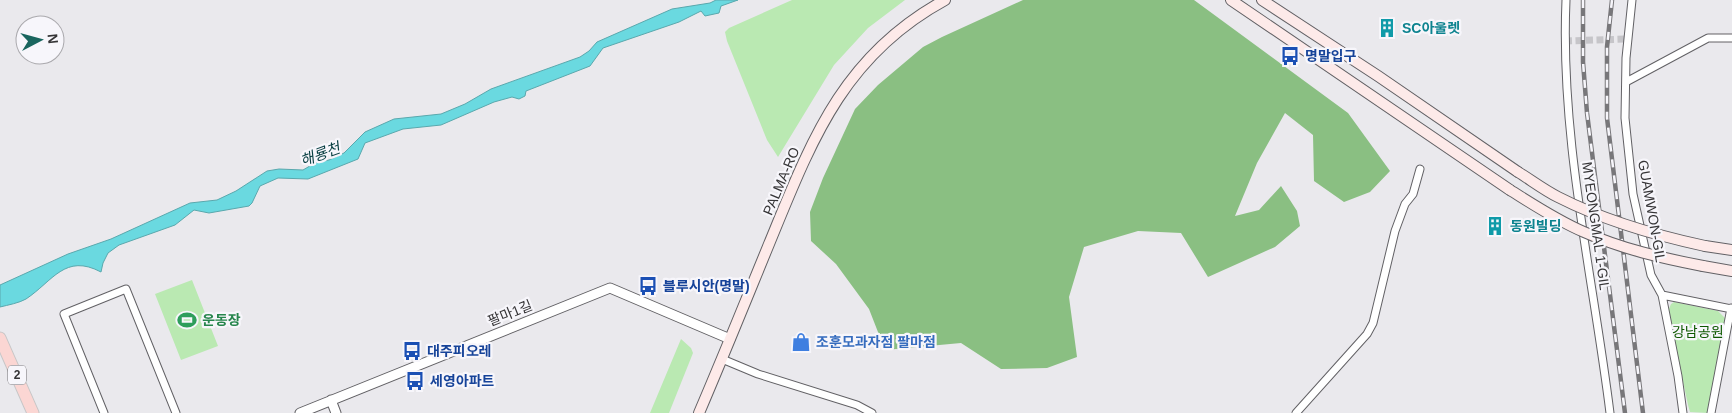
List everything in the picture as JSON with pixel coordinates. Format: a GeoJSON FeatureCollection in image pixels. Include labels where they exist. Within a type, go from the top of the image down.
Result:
{"type":"FeatureCollection","features":[{"type":"Feature","properties":{"kind":"main road","name":"PALMA-RO"},"geometry":{"type":"LineString","coordinates":[[699,413],[793,185],[826,115],[853,76],[879,47],[917,16],[944,0]]}},
{"type":"Feature","properties":{"kind":"main road"},"geometry":{"type":"LineString","coordinates":[[1231,0],[1510,190],[1582,232],[1617,246],[1660,258],[1732,270]]}},
{"type":"Feature","properties":{"kind":"main road"},"geometry":{"type":"LineString","coordinates":[[1265,1],[1556,196],[1606,218],[1664,237],[1732,250]]}},
{"type":"Feature","properties":{"kind":"main road","name":"2"},"geometry":{"type":"LineString","coordinates":[[0,338],[33,413]]}},
{"type":"Feature","properties":{"kind":"street","name":"MYEONGMAL 1-GIL"},"geometry":{"type":"LineString","coordinates":[[1566,0],[1565,41],[1570,118],[1580,218],[1610,413]]}},
{"type":"Feature","properties":{"kind":"street","name":"GUAMWON-GIL"},"geometry":{"type":"LineString","coordinates":[[1632,0],[1628,39],[1625,118],[1633,194],[1650,275],[1662,295],[1678,376],[1683,413]]}},
{"type":"Feature","properties":{"kind":"street"},"geometry":{"type":"LineString","coordinates":[[1626,82],[1708,38],[1732,38]]}},
{"type":"Feature","properties":{"kind":"street"},"geometry":{"type":"LineString","coordinates":[[1296,413],[1367,334],[1373,323],[1395,231],[1405,204],[1414,194],[1420,169]]}},
{"type":"Feature","properties":{"kind":"street","name":"팔마1길"},"geometry":{"type":"LineString","coordinates":[[300,413],[610,288],[730,339]]}},
{"type":"Feature","properties":{"kind":"street"},"geometry":{"type":"LineString","coordinates":[[104,413],[64,314],[126,289],[176,413]]}},
{"type":"Feature","properties":{"kind":"street"},"geometry":{"type":"LineString","coordinates":[[1662,295],[1731,308],[1711,413]]}},
{"type":"Feature","properties":{"kind":"street"},"geometry":{"type":"LineString","coordinates":[[722,359],[758,374],[857,405],[872,413]]}},
{"type":"Feature","properties":{"kind":"street"},"geometry":{"type":"LineString","coordinates":[[331,400],[336,413]]}},
{"type":"Feature","properties":{"kind":"green space"},"geometry":{"type":"Polygon","coordinates":[[[792,0],[905,0],[868,28],[834,65],[778,157],[767,140],[725,32],[729,28],[792,0]]]}},
{"type":"Feature","properties":{"kind":"green space"},"geometry":{"type":"Polygon","coordinates":[[[1023,0],[1194,0],[1348,113],[1390,171],[1370,192],[1344,202],[1314,181],[1313,135],[1285,113],[1257,163],[1235,216],[1259,210],[1281,186],[1297,211],[1300,226],[1275,247],[1208,277],[1181,233],[1138,231],[1084,247],[1069,297],[1077,357],[1047,368],[1001,369],[961,343],[885,350],[869,309],[836,264],[811,241],[810,212],[823,178],[855,109],[878,85],[923,47],[1023,0]]]}},
{"type":"Feature","properties":{"kind":"green space","name":"운동장"},"geometry":{"type":"Polygon","coordinates":[[[192,280],[218,346],[181,360],[155,294],[192,280]]]}},
{"type":"Feature","properties":{"kind":"green space","name":"강남공원"},"geometry":{"type":"Polygon","coordinates":[[[1674,302],[1718,311],[1725,318],[1708,413],[1690,412],[1668,311],[1674,302]]]}},
{"type":"Feature","properties":{"kind":"green space"},"geometry":{"type":"Polygon","coordinates":[[[681,339],[691,348],[693,353],[669,413],[650,413],[681,339]]]}},
{"type":"Feature","properties":{"kind":"water"},"geometry":{"type":"Polygon","coordinates":[[[716,0],[738,0],[721,6],[719,13],[705,16],[701,11],[679,22],[603,48],[590,66],[526,91],[525,96],[519,99],[512,97],[494,102],[441,125],[403,129],[365,143],[358,159],[308,179],[278,178],[260,186],[249,206],[209,213],[194,210],[175,225],[119,245],[108,253],[101,272],[89,267],[69,267],[26,299],[0,307],[0,285],[68,254],[111,239],[190,203],[217,200],[236,191],[267,171],[279,169],[303,170],[315,163],[329,160],[344,153],[365,132],[394,119],[441,114],[465,104],[491,89],[580,57],[597,42],[672,9],[710,3],[716,0]]]}},
{"type":"Feature","properties":{"kind":"tunnel"},"geometry":{"type":"LineString","coordinates":[[1565,41],[1628,39]]}},
{"type":"Feature","properties":{"kind":"railway"},"geometry":{"type":"LineString","coordinates":[[1583,0],[1583,62],[1587,113],[1625,413]]}},
{"type":"Feature","properties":{"kind":"railway"},"geometry":{"type":"LineString","coordinates":[[1612,0],[1607,47],[1607,118],[1643,413]]}},
{"type":"Feature","properties":{"kind":"place","name":"SC아울렛"},"geometry":{"type":"Point","coordinates":[1387,28]}},
{"type":"Feature","properties":{"kind":"place","name":"명말입구"},"geometry":{"type":"Point","coordinates":[1290,56]}},
{"type":"Feature","properties":{"kind":"place","name":"동원빌딩"},"geometry":{"type":"Point","coordinates":[1495,226]}},
{"type":"Feature","properties":{"kind":"place","name":"블루시안(명말)"},"geometry":{"type":"Point","coordinates":[648,286]}},
{"type":"Feature","properties":{"kind":"place","name":"운동장"},"geometry":{"type":"Point","coordinates":[187,320]}},
{"type":"Feature","properties":{"kind":"place","name":"조훈모과자점 팔마점"},"geometry":{"type":"Point","coordinates":[801,342]}},
{"type":"Feature","properties":{"kind":"place","name":"대주피오레"},"geometry":{"type":"Point","coordinates":[412,351]}},
{"type":"Feature","properties":{"kind":"place","name":"세영아파트"},"geometry":{"type":"Point","coordinates":[415,381]}},
{"type":"Feature","properties":{"kind":"water label","name":"해룡천"},"geometry":{"type":"Point","coordinates":[320,154]}}]}
